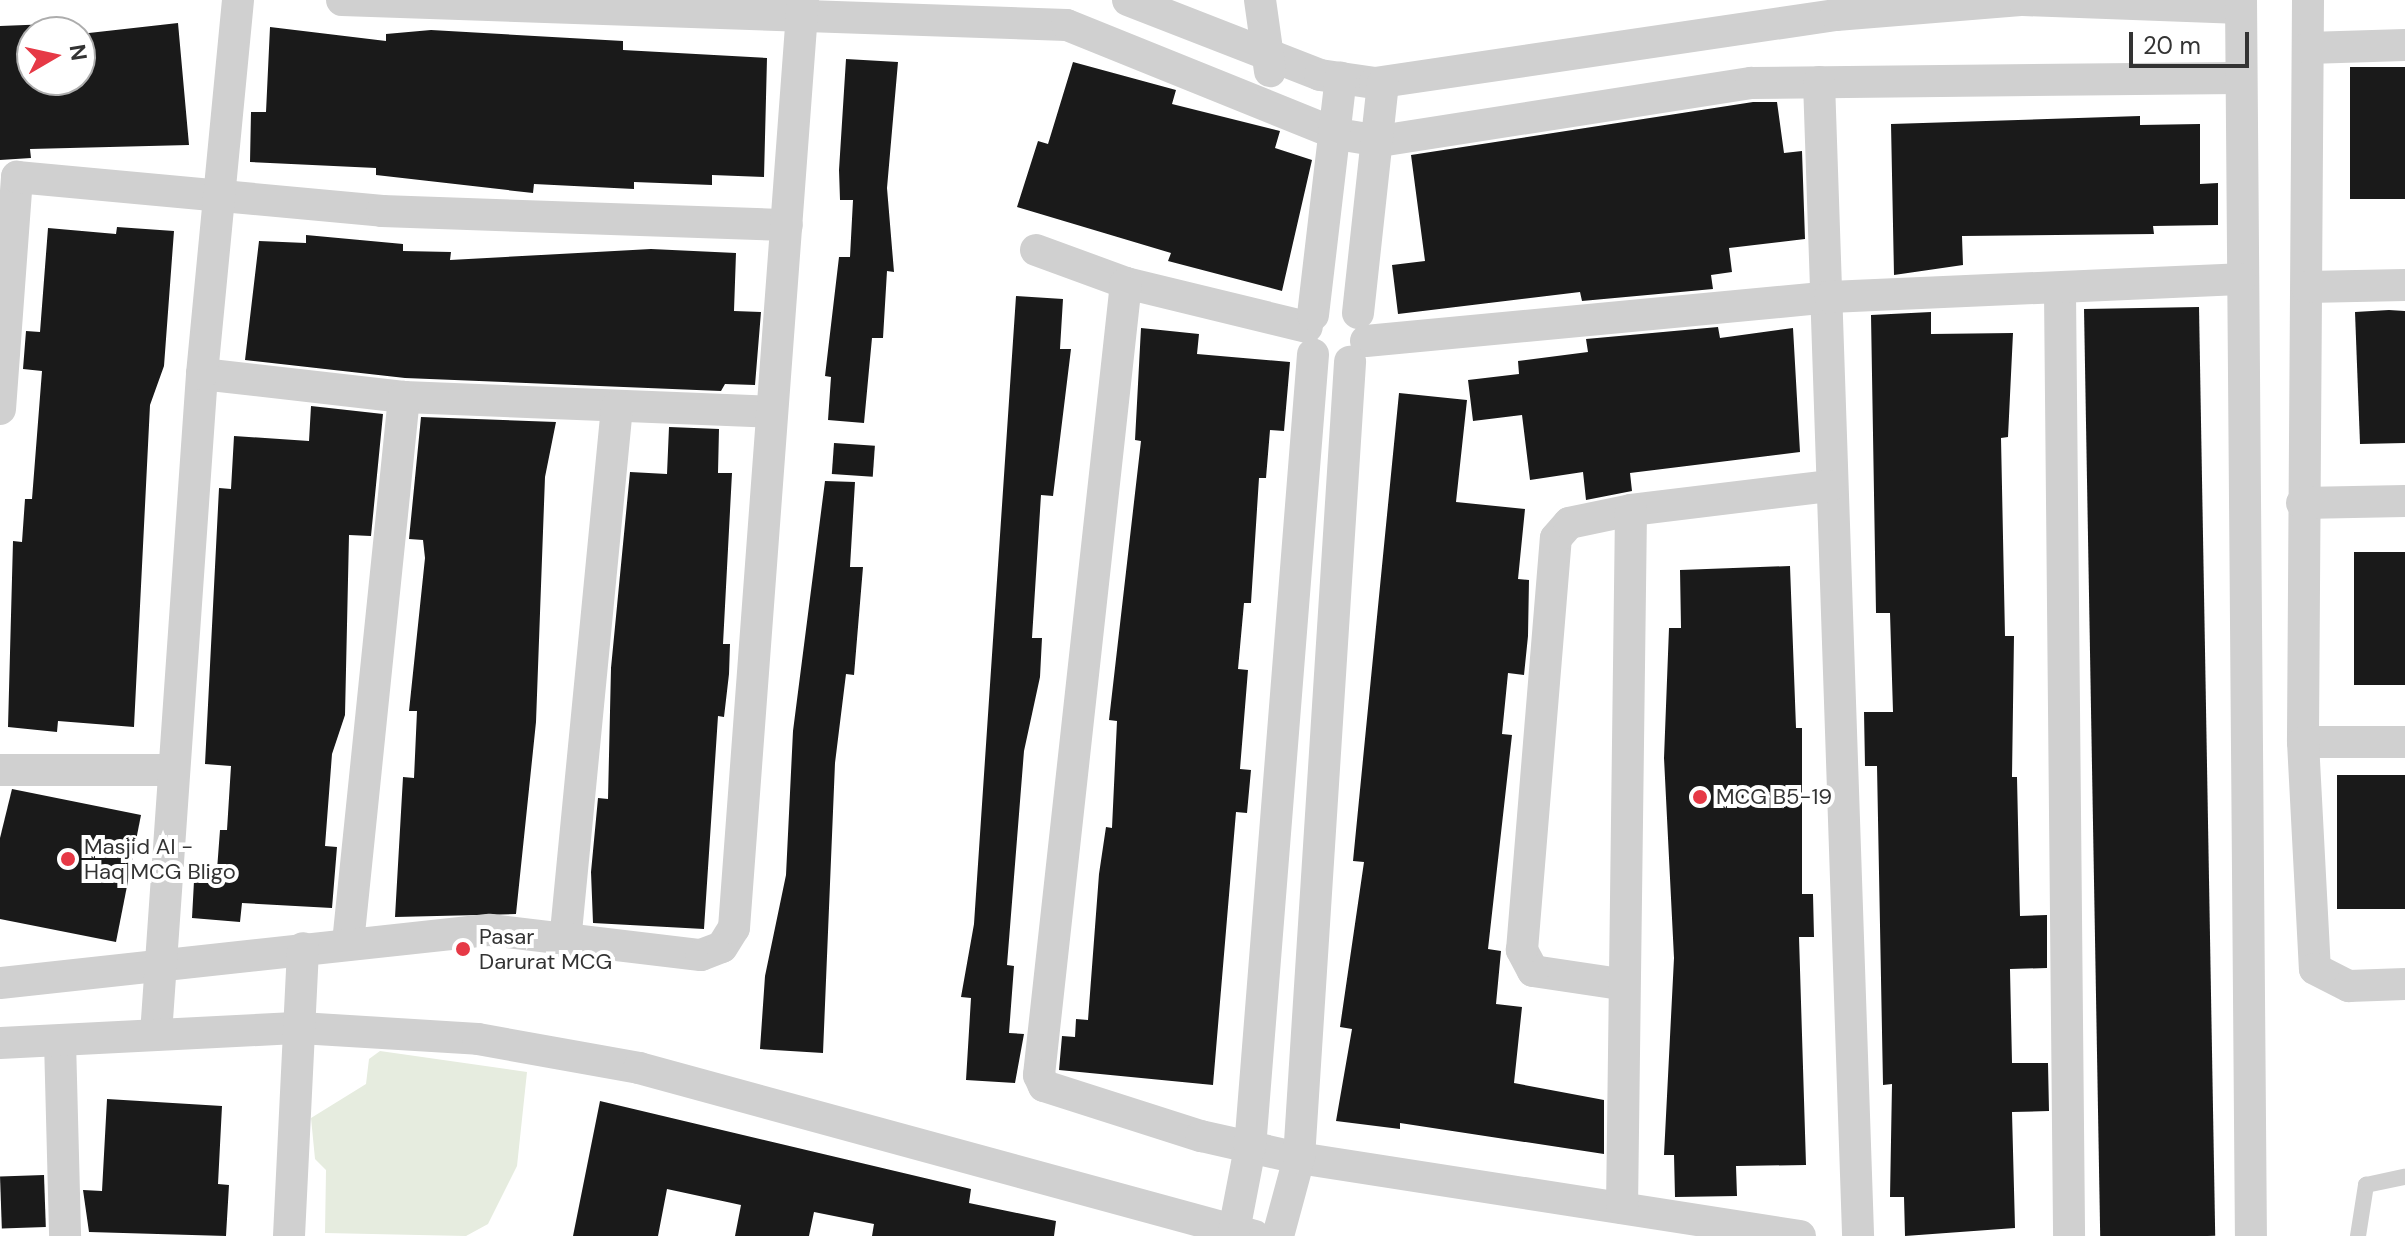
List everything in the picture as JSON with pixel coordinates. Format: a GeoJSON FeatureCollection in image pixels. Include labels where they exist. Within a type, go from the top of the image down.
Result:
{"type":"FeatureCollection","features":[{"type":"Feature","properties":{"kind":"street"},"geometry":{"type":"LineString","coordinates":[[156,1034],[157,966],[202,374],[222,192],[238,0]]}},
{"type":"Feature","properties":{"kind":"street"},"geometry":{"type":"LineString","coordinates":[[342,0],[803,8],[1067,25],[1337,134],[1380,141],[1751,83],[2239,78]]}},
{"type":"Feature","properties":{"kind":"street"},"geometry":{"type":"LineString","coordinates":[[1128,0],[1209,14],[1272,56],[1341,78],[1383,83],[1836,15],[2023,0],[2241,4],[2240,279],[2251,1236]]}},
{"type":"Feature","properties":{"kind":"street"},"geometry":{"type":"LineString","coordinates":[[1260,0],[1272,56],[1266,105]]}},
{"type":"Feature","properties":{"kind":"street"},"geometry":{"type":"LineString","coordinates":[[2308,0],[2307,287],[2302,503],[2303,742],[2315,969],[2349,986],[2405,984]]}},
{"type":"Feature","properties":{"kind":"street"},"geometry":{"type":"LineString","coordinates":[[0,983],[490,930],[565,942],[701,955],[722,947],[734,928],[803,8]]}},
{"type":"Feature","properties":{"kind":"street"},"geometry":{"type":"LineString","coordinates":[[2308,48],[2405,45]]}},
{"type":"Feature","properties":{"kind":"street"},"geometry":{"type":"LineString","coordinates":[[0,1043],[300,1028],[478,1039],[639,1068],[1240,1234],[1250,1148],[1311,332],[1337,134],[1341,78]]}},
{"type":"Feature","properties":{"kind":"street"},"geometry":{"type":"LineString","coordinates":[[1819,82],[1830,297],[1829,486],[1858,1236]]}},
{"type":"Feature","properties":{"kind":"street"},"geometry":{"type":"LineString","coordinates":[[1278,1236],[1299,1158],[1358,339],[1380,141],[1383,83]]}},
{"type":"Feature","properties":{"kind":"street"},"geometry":{"type":"LineString","coordinates":[[0,409],[8,178],[222,192],[382,211],[787,225]]}},
{"type":"Feature","properties":{"kind":"street"},"geometry":{"type":"LineString","coordinates":[[1036,250],[1126,283],[1311,332]]}},
{"type":"Feature","properties":{"kind":"street"},"geometry":{"type":"LineString","coordinates":[[1311,332],[1324,363],[1358,339],[1830,297],[2060,292],[2240,279]]}},
{"type":"Feature","properties":{"kind":"street"},"geometry":{"type":"LineString","coordinates":[[1126,283],[1039,1075],[1050,1093],[1250,1148],[1299,1158],[1800,1236]]}},
{"type":"Feature","properties":{"kind":"street"},"geometry":{"type":"LineString","coordinates":[[2307,287],[2405,285]]}},
{"type":"Feature","properties":{"kind":"street"},"geometry":{"type":"LineString","coordinates":[[2060,292],[2069,1236]]}},
{"type":"Feature","properties":{"kind":"street"},"geometry":{"type":"LineString","coordinates":[[1311,332],[1338,304],[1358,339]]}},
{"type":"Feature","properties":{"kind":"street"},"geometry":{"type":"LineString","coordinates":[[202,374],[404,397],[772,412]]}},
{"type":"Feature","properties":{"kind":"street"},"geometry":{"type":"LineString","coordinates":[[348,943],[404,397]]}},
{"type":"Feature","properties":{"kind":"street"},"geometry":{"type":"LineString","coordinates":[[565,942],[617,407]]}},
{"type":"Feature","properties":{"kind":"street"},"geometry":{"type":"LineString","coordinates":[[1620,984],[1533,971],[1522,950],[1556,538],[1569,523],[1631,510],[1829,486]]}},
{"type":"Feature","properties":{"kind":"street"},"geometry":{"type":"LineString","coordinates":[[2302,503],[2405,501]]}},
{"type":"Feature","properties":{"kind":"street"},"geometry":{"type":"LineString","coordinates":[[1622,1208],[1620,984],[1631,510]]}},
{"type":"Feature","properties":{"kind":"street"},"geometry":{"type":"LineString","coordinates":[[2303,742],[2405,742]]}},
{"type":"Feature","properties":{"kind":"street"},"geometry":{"type":"LineString","coordinates":[[0,770],[172,770]]}},
{"type":"Feature","properties":{"kind":"street"},"geometry":{"type":"LineString","coordinates":[[289,1236],[303,948]]}},
{"type":"Feature","properties":{"kind":"street"},"geometry":{"type":"LineString","coordinates":[[60,1041],[65,1236]]}},
{"type":"Feature","properties":{"kind":"lane"},"geometry":{"type":"LineString","coordinates":[[2358,1236],[2366,1185],[2405,1177]]}},
{"type":"Feature","properties":{"kind":"shaded area"},"geometry":{"type":"Polygon","coordinates":[[[380,1051],[527,1072],[517,1166],[488,1224],[466,1236],[325,1233],[326,1170],[315,1159],[311,1118],[366,1084],[369,1059],[380,1051]]]}},
{"type":"Feature","properties":{"kind":"building"},"geometry":{"type":"Polygon","coordinates":[[[178,23],[189,145],[30,149],[31,158],[0,160],[0,26],[16,25],[16,96],[96,96],[96,32],[178,23]]]}},
{"type":"Feature","properties":{"kind":"building"},"geometry":{"type":"Polygon","coordinates":[[[270,27],[386,41],[386,34],[431,30],[623,41],[623,50],[767,58],[764,177],[712,175],[712,185],[634,182],[634,189],[534,184],[533,193],[376,175],[376,168],[250,162],[251,112],[266,112],[270,27]]]}},
{"type":"Feature","properties":{"kind":"building"},"geometry":{"type":"Polygon","coordinates":[[[846,59],[898,62],[887,188],[894,272],[887,271],[883,338],[872,338],[864,423],[828,420],[831,377],[825,376],[839,257],[850,257],[853,200],[840,200],[839,170],[846,59]]]}},
{"type":"Feature","properties":{"kind":"building"},"geometry":{"type":"Polygon","coordinates":[[[1073,62],[1176,90],[1172,104],[1280,131],[1275,148],[1312,160],[1282,291],[1168,261],[1171,253],[1017,207],[1038,141],[1048,144],[1073,62]]]}},
{"type":"Feature","properties":{"kind":"building"},"geometry":{"type":"Polygon","coordinates":[[[2350,67],[2405,67],[2405,199],[2350,199],[2350,67]]]}},
{"type":"Feature","properties":{"kind":"building"},"geometry":{"type":"Polygon","coordinates":[[[1753,102],[1777,102],[1784,153],[1802,151],[1805,239],[1729,248],[1732,272],[1711,275],[1713,289],[1582,301],[1580,292],[1398,314],[1392,265],[1425,261],[1411,155],[1753,102]]]}},
{"type":"Feature","properties":{"kind":"building"},"geometry":{"type":"Polygon","coordinates":[[[2140,116],[2140,125],[2200,124],[2200,184],[2218,183],[2218,225],[2153,226],[2154,234],[1962,236],[1963,265],[1894,275],[1891,124],[2140,116]]]}},
{"type":"Feature","properties":{"kind":"building"},"geometry":{"type":"Polygon","coordinates":[[[117,227],[174,231],[164,366],[150,405],[134,727],[58,721],[57,732],[8,727],[13,541],[22,542],[25,499],[32,499],[42,371],[23,369],[26,331],[40,332],[48,228],[116,234],[117,227]]]}},
{"type":"Feature","properties":{"kind":"building"},"geometry":{"type":"Polygon","coordinates":[[[306,235],[403,244],[403,251],[451,252],[450,260],[651,249],[736,253],[734,311],[761,312],[755,385],[725,384],[721,391],[405,378],[245,360],[259,241],[306,243],[306,235]]]}},
{"type":"Feature","properties":{"kind":"building"},"geometry":{"type":"Polygon","coordinates":[[[1016,296],[1063,299],[1060,349],[1071,349],[1053,496],[1041,495],[1032,638],[1042,638],[1040,677],[1024,751],[1007,965],[1014,966],[1009,1033],[1024,1034],[1015,1083],[966,1080],[971,998],[961,997],[974,924],[1016,296]]]}},
{"type":"Feature","properties":{"kind":"building"},"geometry":{"type":"Polygon","coordinates":[[[2199,307],[2215,1236],[2100,1236],[2084,309],[2199,307]]]}},
{"type":"Feature","properties":{"kind":"building"},"geometry":{"type":"Polygon","coordinates":[[[2405,311],[2405,443],[2360,444],[2355,312],[2405,311]]]}},
{"type":"Feature","properties":{"kind":"building"},"geometry":{"type":"Polygon","coordinates":[[[1931,312],[1931,334],[2013,333],[2008,437],[2001,438],[2005,636],[2014,636],[2012,777],[2017,777],[2020,916],[2047,915],[2047,968],[2010,969],[2012,1063],[2048,1063],[2049,1111],[2012,1112],[2015,1228],[1905,1236],[1904,1197],[1890,1197],[1892,1084],[1883,1085],[1877,766],[1865,766],[1864,712],[1893,712],[1890,613],[1876,613],[1871,315],[1931,312]]]}},
{"type":"Feature","properties":{"kind":"building"},"geometry":{"type":"Polygon","coordinates":[[[1718,327],[1720,338],[1793,328],[1800,452],[1630,473],[1632,491],[1586,500],[1583,472],[1530,480],[1522,415],[1473,421],[1468,380],[1519,374],[1518,361],[1588,352],[1586,339],[1718,327]]]}},
{"type":"Feature","properties":{"kind":"building"},"geometry":{"type":"Polygon","coordinates":[[[1141,328],[1199,334],[1197,354],[1290,362],[1284,431],[1270,430],[1266,478],[1259,478],[1251,603],[1244,603],[1238,669],[1248,670],[1240,769],[1251,770],[1247,813],[1236,812],[1213,1085],[1059,1070],[1062,1036],[1075,1037],[1076,1019],[1088,1020],[1099,874],[1106,827],[1112,828],[1117,721],[1109,720],[1141,441],[1135,440],[1141,328]]]}},
{"type":"Feature","properties":{"kind":"building"},"geometry":{"type":"Polygon","coordinates":[[[1399,393],[1467,400],[1456,502],[1525,509],[1518,579],[1529,580],[1528,636],[1524,675],[1508,673],[1502,734],[1512,735],[1488,949],[1501,951],[1496,1004],[1522,1007],[1514,1083],[1604,1100],[1604,1154],[1400,1123],[1400,1129],[1336,1121],[1352,1029],[1340,1027],[1364,862],[1353,861],[1399,393]]]}},
{"type":"Feature","properties":{"kind":"building"},"geometry":{"type":"Polygon","coordinates":[[[311,406],[383,414],[371,536],[349,535],[345,715],[332,754],[325,846],[337,847],[332,908],[242,903],[240,922],[192,918],[194,881],[216,883],[220,830],[227,830],[231,766],[205,764],[219,488],[231,489],[234,436],[309,441],[311,406]]]}},
{"type":"Feature","properties":{"kind":"building"},"geometry":{"type":"Polygon","coordinates":[[[421,417],[556,422],[545,477],[536,722],[516,914],[395,917],[403,777],[414,778],[417,711],[409,711],[425,558],[423,540],[409,539],[421,417]]]}},
{"type":"Feature","properties":{"kind":"building"},"geometry":{"type":"Polygon","coordinates":[[[669,427],[719,429],[718,473],[732,473],[723,644],[730,644],[729,674],[724,717],[718,716],[704,929],[593,923],[591,872],[598,798],[608,799],[611,668],[630,472],[667,474],[669,427]]]}},
{"type":"Feature","properties":{"kind":"building"},"geometry":{"type":"Polygon","coordinates":[[[834,443],[875,446],[873,477],[832,474],[834,443]]]}},
{"type":"Feature","properties":{"kind":"building"},"geometry":{"type":"Polygon","coordinates":[[[825,481],[855,482],[850,567],[863,567],[854,675],[846,674],[835,763],[823,1053],[760,1049],[765,976],[786,875],[793,731],[825,481]]]}},
{"type":"Feature","properties":{"kind":"building"},"geometry":{"type":"Polygon","coordinates":[[[2354,552],[2405,552],[2405,685],[2354,685],[2354,552]]]}},
{"type":"Feature","properties":{"kind":"building"},"geometry":{"type":"Polygon","coordinates":[[[1790,566],[1796,728],[1802,728],[1802,894],[1813,894],[1814,937],[1799,937],[1806,1165],[1736,1166],[1737,1196],[1675,1197],[1674,1155],[1664,1155],[1674,958],[1664,758],[1669,628],[1681,628],[1680,570],[1790,566]]]}},
{"type":"Feature","properties":{"kind":"building"},"geometry":{"type":"Polygon","coordinates":[[[2337,775],[2405,775],[2405,909],[2337,909],[2337,775]]]}},
{"type":"Feature","properties":{"kind":"building"},"geometry":{"type":"Polygon","coordinates":[[[12,789],[141,815],[116,942],[0,919],[0,838],[12,789]]]}},
{"type":"Feature","properties":{"kind":"building"},"geometry":{"type":"Polygon","coordinates":[[[107,1099],[222,1106],[218,1184],[229,1185],[226,1236],[89,1232],[83,1190],[102,1191],[107,1099]]]}},
{"type":"Feature","properties":{"kind":"building"},"geometry":{"type":"Polygon","coordinates":[[[600,1101],[971,1189],[969,1203],[1056,1221],[1054,1236],[872,1236],[874,1224],[814,1212],[809,1236],[735,1236],[741,1205],[667,1189],[658,1236],[573,1236],[600,1101]]]}},
{"type":"Feature","properties":{"kind":"building"},"geometry":{"type":"Polygon","coordinates":[[[44,1175],[46,1227],[2,1229],[0,1177],[44,1175]]]}},
{"type":"Feature","properties":{"kind":"place","name":"MCG B5-19"},"geometry":{"type":"Point","coordinates":[1700,797]}},
{"type":"Feature","properties":{"kind":"place","name":"Masjid Al - Haq MCG Bligo"},"geometry":{"type":"Point","coordinates":[68,859]}},
{"type":"Feature","properties":{"kind":"place","name":"Pasar Darurat MCG"},"geometry":{"type":"Point","coordinates":[463,949]}}]}
